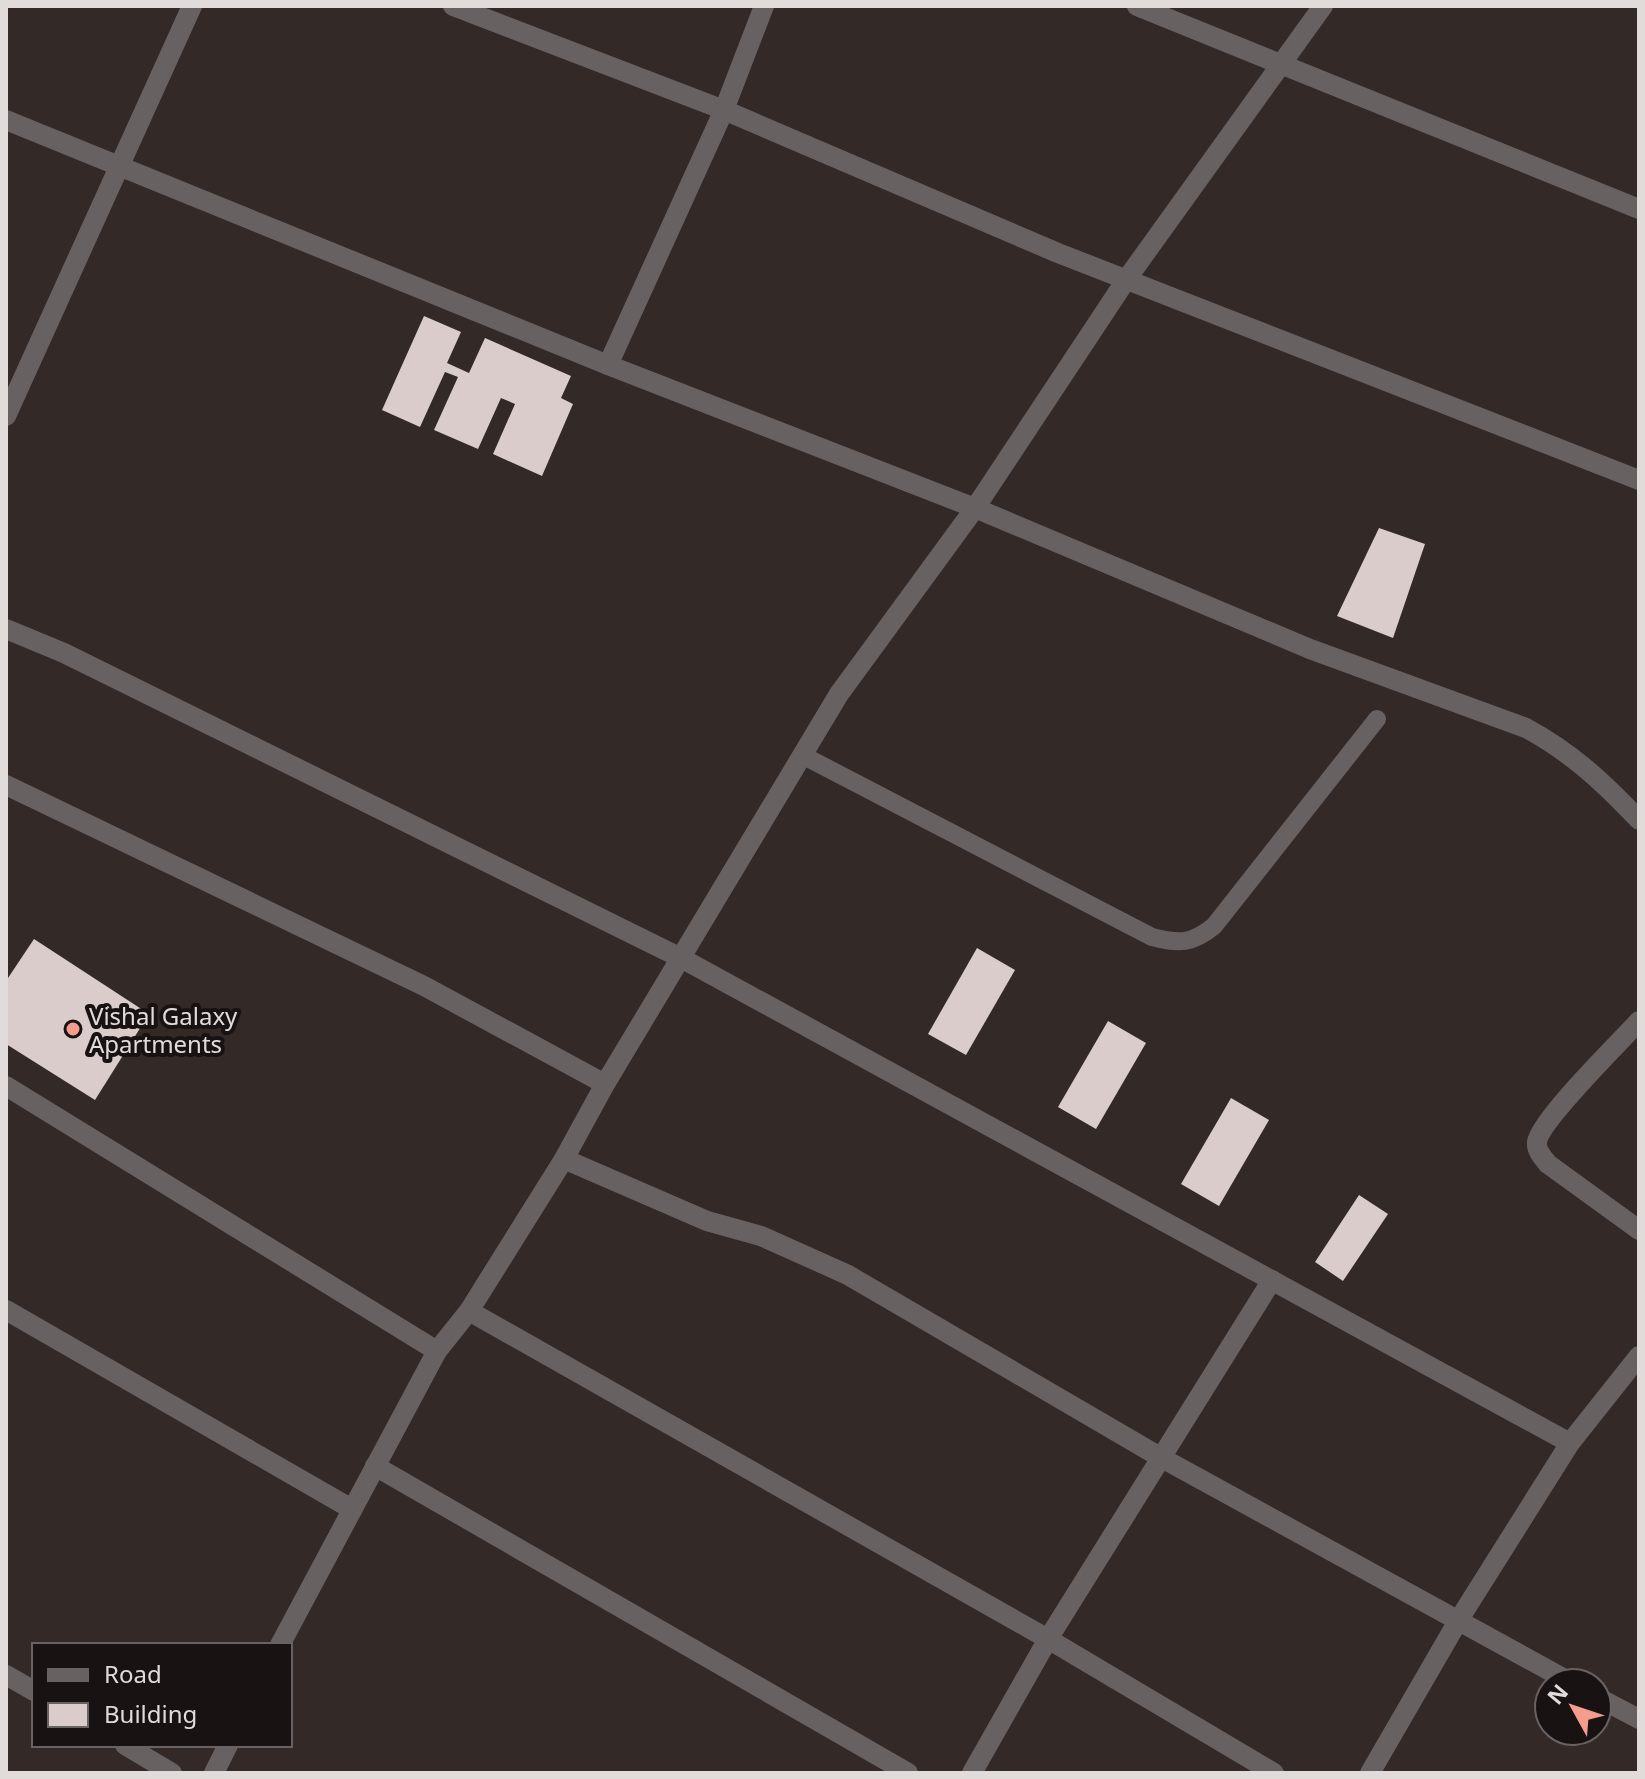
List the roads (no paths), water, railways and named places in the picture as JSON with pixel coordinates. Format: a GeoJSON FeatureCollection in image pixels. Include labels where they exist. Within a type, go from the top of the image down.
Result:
{"type":"FeatureCollection","features":[{"type":"Feature","properties":{"kind":"street"},"geometry":{"type":"LineString","coordinates":[[6,416],[117,165],[192,6]]}},
{"type":"Feature","properties":{"kind":"street"},"geometry":{"type":"LineString","coordinates":[[453,6],[724,110],[1126,280],[1639,480]]}},
{"type":"Feature","properties":{"kind":"street"},"geometry":{"type":"LineString","coordinates":[[608,365],[724,110],[764,6]]}},
{"type":"Feature","properties":{"kind":"street"},"geometry":{"type":"LineString","coordinates":[[1137,6],[1639,209]]}},
{"type":"Feature","properties":{"kind":"street"},"geometry":{"type":"LineString","coordinates":[[281,1643],[350,1508],[437,1351],[469,1311],[564,1159],[605,1084],[839,694],[975,508],[1126,280],[1323,6]]}},
{"type":"Feature","properties":{"kind":"street"},"geometry":{"type":"LineString","coordinates":[[6,120],[608,365],[975,508],[1310,649],[1526,728],[1558,745],[1591,770],[1639,820]]}},
{"type":"Feature","properties":{"kind":"street"},"geometry":{"type":"LineString","coordinates":[[6,629],[78,660],[681,958],[1570,1443]]}},
{"type":"Feature","properties":{"kind":"street"},"geometry":{"type":"LineString","coordinates":[[6,785],[410,979],[605,1084]]}},
{"type":"Feature","properties":{"kind":"street"},"geometry":{"type":"LineString","coordinates":[[1639,1021],[1550,1120],[1537,1141],[1539,1153],[1548,1164],[1639,1230]]}},
{"type":"Feature","properties":{"kind":"street"},"geometry":{"type":"LineString","coordinates":[[6,1086],[437,1351]]}},
{"type":"Feature","properties":{"kind":"street"},"geometry":{"type":"LineString","coordinates":[[564,1159],[707,1221],[761,1236],[848,1275],[1160,1457],[1543,1667]]}},
{"type":"Feature","properties":{"kind":"street"},"geometry":{"type":"LineString","coordinates":[[972,1773],[1048,1639],[1272,1280]]}},
{"type":"Feature","properties":{"kind":"street"},"geometry":{"type":"LineString","coordinates":[[6,1310],[350,1508]]}},
{"type":"Feature","properties":{"kind":"street"},"geometry":{"type":"LineString","coordinates":[[469,1311],[1048,1639],[1274,1773]]}},
{"type":"Feature","properties":{"kind":"street"},"geometry":{"type":"LineString","coordinates":[[1370,1773],[1458,1621],[1570,1443],[1639,1356]]}},
{"type":"Feature","properties":{"kind":"street"},"geometry":{"type":"LineString","coordinates":[[375,1466],[908,1773]]}},
{"type":"Feature","properties":{"kind":"street"},"geometry":{"type":"LineString","coordinates":[[6,1675],[32,1690]]}},
{"type":"Feature","properties":{"kind":"street"},"geometry":{"type":"LineString","coordinates":[[1613,1705],[1639,1719]]}},
{"type":"Feature","properties":{"kind":"street"},"geometry":{"type":"LineString","coordinates":[[128,1747],[172,1773]]}},
{"type":"Feature","properties":{"kind":"street"},"geometry":{"type":"LineString","coordinates":[[214,1773],[227,1747]]}},
{"type":"Feature","properties":{"kind":"lane"},"geometry":{"type":"LineString","coordinates":[[802,755],[1152,937],[1178,944],[1196,940],[1214,926],[1377,719]]}},
{"type":"Feature","properties":{"kind":"place","name":"Vishal Galaxy Apartments"},"geometry":{"type":"Point","coordinates":[73,1029]}}]}
